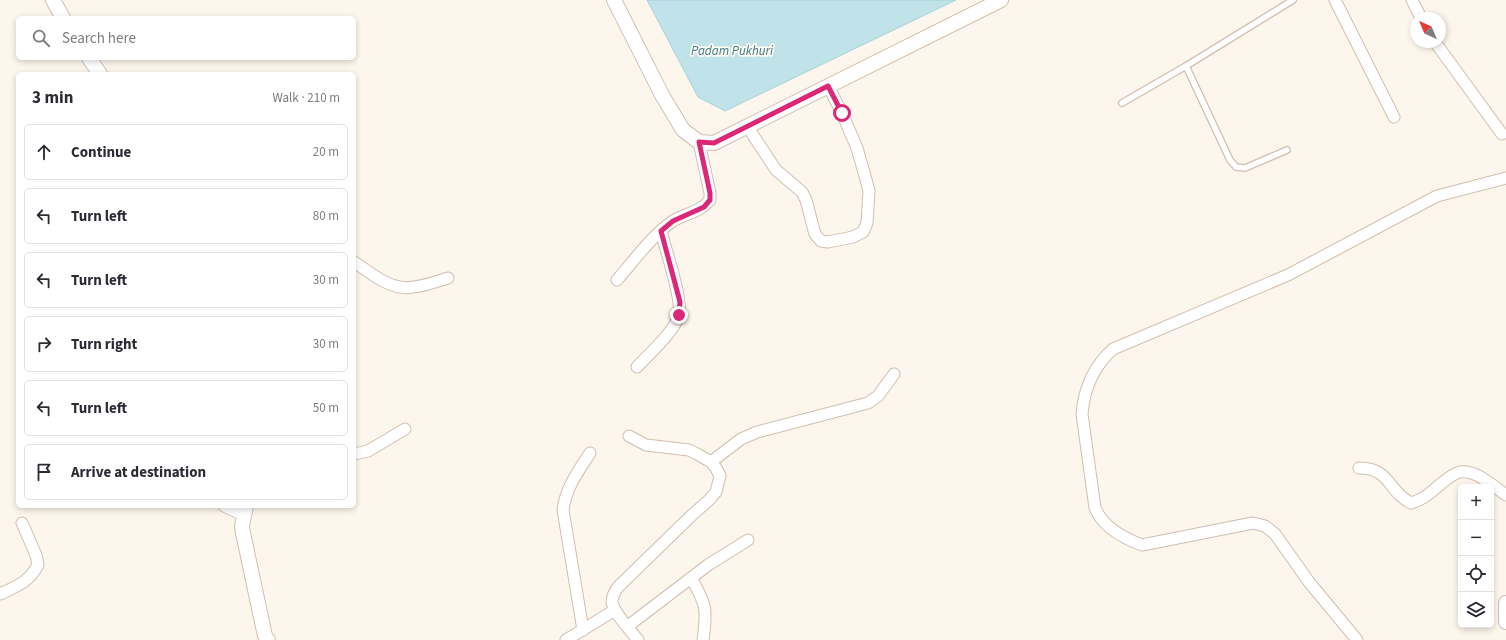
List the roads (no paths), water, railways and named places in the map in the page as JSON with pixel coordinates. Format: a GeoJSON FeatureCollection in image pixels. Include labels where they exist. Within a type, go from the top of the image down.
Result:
{"type":"FeatureCollection","features":[{"type":"Feature","properties":{"kind":"street"},"geometry":{"type":"LineString","coordinates":[[53,0],[62,16]]}},
{"type":"Feature","properties":{"kind":"street"},"geometry":{"type":"LineString","coordinates":[[614,0],[662,95],[683,130],[699,142],[714,143],[1000,0]]}},
{"type":"Feature","properties":{"kind":"street"},"geometry":{"type":"LineString","coordinates":[[1335,0],[1394,117]]}},
{"type":"Feature","properties":{"kind":"street"},"geometry":{"type":"LineString","coordinates":[[1412,0],[1418,12]]}},
{"type":"Feature","properties":{"kind":"street"},"geometry":{"type":"LineString","coordinates":[[1439,48],[1502,134]]}},
{"type":"Feature","properties":{"kind":"street"},"geometry":{"type":"LineString","coordinates":[[91,60],[99,72]]}},
{"type":"Feature","properties":{"kind":"street"},"geometry":{"type":"LineString","coordinates":[[747,126],[776,170],[802,192],[806,200],[815,234],[821,241],[828,242],[853,237],[863,232],[868,223],[869,191],[857,148],[842,113],[828,86]]}},
{"type":"Feature","properties":{"kind":"street"},"geometry":{"type":"LineString","coordinates":[[617,280],[661,231],[673,221],[704,207],[710,200],[710,193],[699,142]]}},
{"type":"Feature","properties":{"kind":"street"},"geometry":{"type":"LineString","coordinates":[[1358,640],[1309,582],[1276,534],[1265,526],[1253,523],[1142,545],[1132,542],[1106,525],[1095,508],[1082,414],[1083,401],[1094,371],[1104,357],[1113,349],[1288,275],[1437,196],[1506,178]]}},
{"type":"Feature","properties":{"kind":"street"},"geometry":{"type":"LineString","coordinates":[[637,367],[672,328],[679,315],[680,302],[661,231]]}},
{"type":"Feature","properties":{"kind":"street"},"geometry":{"type":"LineString","coordinates":[[356,263],[387,283],[401,288],[423,285],[448,278]]}},
{"type":"Feature","properties":{"kind":"street"},"geometry":{"type":"LineString","coordinates":[[711,462],[741,439],[757,432],[868,403],[878,396],[894,374]]}},
{"type":"Feature","properties":{"kind":"street"},"geometry":{"type":"LineString","coordinates":[[356,454],[368,451],[405,429]]}},
{"type":"Feature","properties":{"kind":"street"},"geometry":{"type":"LineString","coordinates":[[629,436],[646,445],[689,450],[711,462],[720,476],[716,492],[618,586],[613,594],[612,603],[615,610],[638,640]]}},
{"type":"Feature","properties":{"kind":"street"},"geometry":{"type":"LineString","coordinates":[[583,630],[563,510],[565,497],[570,486],[590,453]]}},
{"type":"Feature","properties":{"kind":"street"},"geometry":{"type":"LineString","coordinates":[[1359,468],[1370,468],[1380,472],[1402,499],[1411,503],[1421,500],[1446,480],[1459,472],[1468,472],[1481,477],[1506,495]]}},
{"type":"Feature","properties":{"kind":"street"},"geometry":{"type":"LineString","coordinates":[[234,508],[245,510],[242,533],[265,636],[268,640]]}},
{"type":"Feature","properties":{"kind":"street"},"geometry":{"type":"LineString","coordinates":[[0,594],[23,583],[32,576],[38,565],[36,555],[22,523]]}},
{"type":"Feature","properties":{"kind":"street"},"geometry":{"type":"LineString","coordinates":[[628,626],[708,565],[748,540]]}},
{"type":"Feature","properties":{"kind":"street"},"geometry":{"type":"LineString","coordinates":[[691,578],[706,608],[704,640]]}},
{"type":"Feature","properties":{"kind":"street"},"geometry":{"type":"LineString","coordinates":[[1506,603],[1506,622]]}},
{"type":"Feature","properties":{"kind":"street"},"geometry":{"type":"LineString","coordinates":[[566,640],[615,610]]}},
{"type":"Feature","properties":{"kind":"lane"},"geometry":{"type":"LineString","coordinates":[[1122,103],[1186,66],[1293,0]]}},
{"type":"Feature","properties":{"kind":"lane"},"geometry":{"type":"LineString","coordinates":[[1186,66],[1230,160],[1236,167],[1245,168],[1287,150]]}},
{"type":"Feature","properties":{"kind":"water","name":"Padam Pukhuri"},"geometry":{"type":"Polygon","coordinates":[[[647,0],[956,0],[725,111],[698,97],[647,0]]]}}]}
